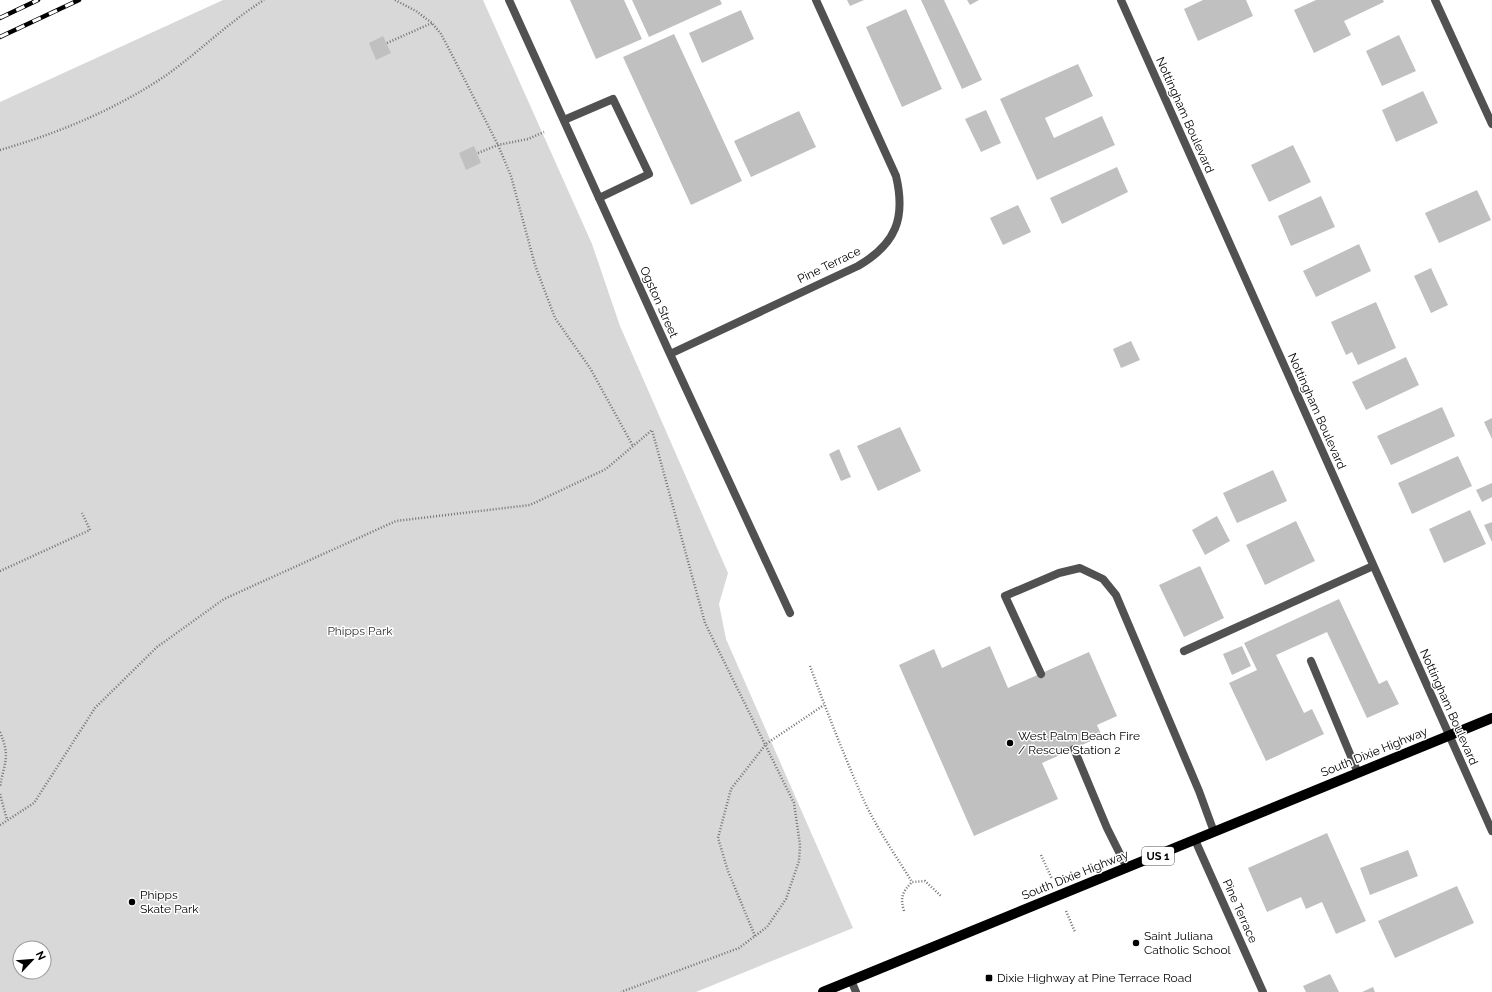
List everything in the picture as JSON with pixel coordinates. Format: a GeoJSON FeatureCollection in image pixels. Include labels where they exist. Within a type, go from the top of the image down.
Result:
{"type":"FeatureCollection","features":[{"type":"Feature","properties":{"kind":"main road","name":"South Dixie Highway"},"geometry":{"type":"LineString","coordinates":[[823,992],[1492,718]]}},
{"type":"Feature","properties":{"kind":"street","name":"Ogston Street"},"geometry":{"type":"LineString","coordinates":[[509,0],[790,613]]}},
{"type":"Feature","properties":{"kind":"street","name":"Pine Terrace"},"geometry":{"type":"LineString","coordinates":[[670,354],[858,266],[874,257],[886,244],[895,228],[900,211],[900,194],[896,176],[816,0]]}},
{"type":"Feature","properties":{"kind":"street","name":"Nottingham Boulevard"},"geometry":{"type":"LineString","coordinates":[[1121,0],[1491,827]]}},
{"type":"Feature","properties":{"kind":"street"},"geometry":{"type":"LineString","coordinates":[[1435,0],[1492,124]]}},
{"type":"Feature","properties":{"kind":"street"},"geometry":{"type":"LineString","coordinates":[[564,120],[613,99],[649,174],[599,198]]}},
{"type":"Feature","properties":{"kind":"street"},"geometry":{"type":"LineString","coordinates":[[1184,651],[1374,566]]}},
{"type":"Feature","properties":{"kind":"street"},"geometry":{"type":"LineString","coordinates":[[1041,674],[1005,596],[1059,573],[1080,568],[1103,579],[1116,595],[1199,791],[1214,832]]}},
{"type":"Feature","properties":{"kind":"street"},"geometry":{"type":"LineString","coordinates":[[1311,661],[1358,773]]}},
{"type":"Feature","properties":{"kind":"street"},"geometry":{"type":"LineString","coordinates":[[1074,749],[1127,868]]}},
{"type":"Feature","properties":{"kind":"street","name":"Pine Terrace"},"geometry":{"type":"LineString","coordinates":[[1195,840],[1263,992]]}},
{"type":"Feature","properties":{"kind":"street"},"geometry":{"type":"LineString","coordinates":[[851,980],[856,992]]}},
{"type":"Feature","properties":{"kind":"path"},"geometry":{"type":"LineString","coordinates":[[0,150],[68,128],[129,98],[167,74],[235,19],[264,0]]}},
{"type":"Feature","properties":{"kind":"path"},"geometry":{"type":"LineString","coordinates":[[395,0],[416,11],[432,23],[441,34],[498,145],[511,176],[535,265],[555,318],[590,368],[633,446]]}},
{"type":"Feature","properties":{"kind":"path"},"geometry":{"type":"LineString","coordinates":[[387,43],[432,23]]}},
{"type":"Feature","properties":{"kind":"path"},"geometry":{"type":"LineString","coordinates":[[478,154],[498,145],[528,139],[544,132]]}},
{"type":"Feature","properties":{"kind":"path"},"geometry":{"type":"LineString","coordinates":[[0,825],[34,803],[95,708],[157,648],[224,598],[396,521],[530,505],[606,469],[652,430],[705,623],[794,803],[800,845],[799,861],[786,899],[767,927],[739,948],[621,992]]}},
{"type":"Feature","properties":{"kind":"path"},"geometry":{"type":"LineString","coordinates":[[0,571],[90,530],[82,513]]}},
{"type":"Feature","properties":{"kind":"path"},"geometry":{"type":"LineString","coordinates":[[810,666],[824,705],[866,803],[883,836],[912,882]]}},
{"type":"Feature","properties":{"kind":"path"},"geometry":{"type":"LineString","coordinates":[[755,936],[728,870],[718,838],[731,789],[766,744],[824,705]]}},
{"type":"Feature","properties":{"kind":"path"},"geometry":{"type":"LineString","coordinates":[[0,732],[5,744],[7,755],[0,787]]}},
{"type":"Feature","properties":{"kind":"path"},"geometry":{"type":"LineString","coordinates":[[0,794],[7,820]]}},
{"type":"Feature","properties":{"kind":"path"},"geometry":{"type":"LineString","coordinates":[[904,911],[902,895],[905,889],[912,882],[925,880],[942,897]]}},
{"type":"Feature","properties":{"kind":"green space","name":"Phipps Park"},"geometry":{"type":"Polygon","coordinates":[[[223,0],[483,0],[592,244],[620,326],[728,573],[719,604],[726,639],[853,928],[696,992],[0,992],[0,102],[223,0]]]}},
{"type":"Feature","properties":{"kind":"building"},"geometry":{"type":"Polygon","coordinates":[[[570,0],[624,0],[642,39],[596,59],[570,0]]]}},
{"type":"Feature","properties":{"kind":"building"},"geometry":{"type":"Polygon","coordinates":[[[632,0],[720,0],[722,4],[649,37],[632,0]]]}},
{"type":"Feature","properties":{"kind":"building"},"geometry":{"type":"Polygon","coordinates":[[[847,0],[864,0],[850,6],[847,0]]]}},
{"type":"Feature","properties":{"kind":"building"},"geometry":{"type":"Polygon","coordinates":[[[921,0],[944,0],[982,80],[962,89],[921,0]]]}},
{"type":"Feature","properties":{"kind":"building"},"geometry":{"type":"Polygon","coordinates":[[[967,0],[979,0],[970,5],[967,0]]]}},
{"type":"Feature","properties":{"kind":"building"},"geometry":{"type":"Polygon","coordinates":[[[1203,0],[1246,0],[1253,16],[1198,41],[1184,9],[1203,0]]]}},
{"type":"Feature","properties":{"kind":"building"},"geometry":{"type":"Polygon","coordinates":[[[1316,0],[1383,0],[1384,2],[1344,21],[1351,35],[1314,53],[1294,10],[1316,0]]]}},
{"type":"Feature","properties":{"kind":"building"},"geometry":{"type":"Polygon","coordinates":[[[906,9],[942,89],[902,107],[866,27],[906,9]]]}},
{"type":"Feature","properties":{"kind":"building"},"geometry":{"type":"Polygon","coordinates":[[[741,10],[754,39],[702,63],[689,33],[741,10]]]}},
{"type":"Feature","properties":{"kind":"building"},"geometry":{"type":"Polygon","coordinates":[[[674,34],[742,181],[691,205],[623,57],[674,34]]]}},
{"type":"Feature","properties":{"kind":"building"},"geometry":{"type":"Polygon","coordinates":[[[1399,35],[1416,71],[1382,86],[1366,51],[1399,35]]]}},
{"type":"Feature","properties":{"kind":"building"},"geometry":{"type":"Polygon","coordinates":[[[383,36],[391,53],[376,60],[369,43],[383,36]]]}},
{"type":"Feature","properties":{"kind":"building"},"geometry":{"type":"Polygon","coordinates":[[[1078,64],[1093,96],[1045,118],[1054,138],[1102,116],[1115,145],[1037,180],[1000,99],[1078,64]]]}},
{"type":"Feature","properties":{"kind":"building"},"geometry":{"type":"Polygon","coordinates":[[[1423,91],[1438,123],[1396,142],[1382,110],[1423,91]]]}},
{"type":"Feature","properties":{"kind":"building"},"geometry":{"type":"Polygon","coordinates":[[[986,110],[1001,143],[981,152],[965,119],[986,110]]]}},
{"type":"Feature","properties":{"kind":"building"},"geometry":{"type":"Polygon","coordinates":[[[799,111],[816,147],[751,177],[734,141],[799,111]]]}},
{"type":"Feature","properties":{"kind":"building"},"geometry":{"type":"Polygon","coordinates":[[[1293,145],[1311,182],[1269,202],[1251,165],[1293,145]]]}},
{"type":"Feature","properties":{"kind":"building"},"geometry":{"type":"Polygon","coordinates":[[[474,146],[481,163],[466,170],[459,153],[474,146]]]}},
{"type":"Feature","properties":{"kind":"building"},"geometry":{"type":"Polygon","coordinates":[[[1117,167],[1128,192],[1062,224],[1050,198],[1117,167]]]}},
{"type":"Feature","properties":{"kind":"building"},"geometry":{"type":"Polygon","coordinates":[[[1477,190],[1491,220],[1439,243],[1425,213],[1477,190]]]}},
{"type":"Feature","properties":{"kind":"building"},"geometry":{"type":"Polygon","coordinates":[[[1321,196],[1335,227],[1291,246],[1278,216],[1321,196]]]}},
{"type":"Feature","properties":{"kind":"building"},"geometry":{"type":"Polygon","coordinates":[[[1018,205],[1031,232],[1003,245],[990,218],[1018,205]]]}},
{"type":"Feature","properties":{"kind":"building"},"geometry":{"type":"Polygon","coordinates":[[[1359,244],[1371,271],[1316,297],[1303,271],[1359,244]]]}},
{"type":"Feature","properties":{"kind":"building"},"geometry":{"type":"Polygon","coordinates":[[[1431,268],[1448,305],[1431,313],[1414,276],[1431,268]]]}},
{"type":"Feature","properties":{"kind":"building"},"geometry":{"type":"Polygon","coordinates":[[[1376,302],[1396,348],[1358,365],[1352,352],[1346,355],[1331,322],[1376,302]]]}},
{"type":"Feature","properties":{"kind":"building"},"geometry":{"type":"Polygon","coordinates":[[[1131,341],[1140,360],[1121,368],[1113,349],[1131,341]]]}},
{"type":"Feature","properties":{"kind":"building"},"geometry":{"type":"Polygon","coordinates":[[[1406,357],[1419,385],[1366,410],[1352,382],[1406,357]]]}},
{"type":"Feature","properties":{"kind":"building"},"geometry":{"type":"Polygon","coordinates":[[[1442,407],[1455,436],[1391,465],[1377,436],[1442,407]]]}},
{"type":"Feature","properties":{"kind":"building"},"geometry":{"type":"Polygon","coordinates":[[[1492,418],[1492,439],[1484,422],[1492,418]]]}},
{"type":"Feature","properties":{"kind":"building"},"geometry":{"type":"Polygon","coordinates":[[[900,427],[921,471],[878,491],[857,446],[900,427]]]}},
{"type":"Feature","properties":{"kind":"building"},"geometry":{"type":"Polygon","coordinates":[[[839,449],[851,477],[841,481],[829,454],[839,449]]]}},
{"type":"Feature","properties":{"kind":"building"},"geometry":{"type":"Polygon","coordinates":[[[1458,456],[1472,486],[1412,514],[1398,483],[1458,456]]]}},
{"type":"Feature","properties":{"kind":"building"},"geometry":{"type":"Polygon","coordinates":[[[1273,470],[1287,501],[1237,523],[1223,493],[1273,470]]]}},
{"type":"Feature","properties":{"kind":"building"},"geometry":{"type":"Polygon","coordinates":[[[1492,483],[1492,497],[1482,502],[1476,490],[1492,483]]]}},
{"type":"Feature","properties":{"kind":"building"},"geometry":{"type":"Polygon","coordinates":[[[1470,510],[1486,544],[1444,563],[1429,529],[1470,510]]]}},
{"type":"Feature","properties":{"kind":"building"},"geometry":{"type":"Polygon","coordinates":[[[1217,516],[1230,541],[1205,555],[1192,530],[1217,516]]]}},
{"type":"Feature","properties":{"kind":"building"},"geometry":{"type":"Polygon","coordinates":[[[1296,521],[1315,561],[1265,585],[1246,545],[1296,521]]]}},
{"type":"Feature","properties":{"kind":"building"},"geometry":{"type":"Polygon","coordinates":[[[1492,522],[1492,542],[1484,525],[1492,522]]]}},
{"type":"Feature","properties":{"kind":"building"},"geometry":{"type":"Polygon","coordinates":[[[1200,566],[1224,618],[1184,637],[1159,585],[1200,566]]]}},
{"type":"Feature","properties":{"kind":"building"},"geometry":{"type":"Polygon","coordinates":[[[1339,599],[1379,684],[1387,680],[1399,704],[1367,718],[1327,632],[1276,655],[1304,713],[1312,709],[1324,734],[1266,761],[1229,683],[1257,670],[1244,643],[1339,599]]]}},
{"type":"Feature","properties":{"kind":"building","name":"West Palm Beach Fire / Rescue Station 2"},"geometry":{"type":"Polygon","coordinates":[[[990,646],[1008,688],[1089,652],[1117,716],[1097,725],[1102,736],[1042,763],[1058,799],[974,836],[899,665],[934,649],[942,668],[990,646]]]}},
{"type":"Feature","properties":{"kind":"building"},"geometry":{"type":"Polygon","coordinates":[[[1242,646],[1251,666],[1232,675],[1223,654],[1242,646]]]}},
{"type":"Feature","properties":{"kind":"building"},"geometry":{"type":"Polygon","coordinates":[[[1327,833],[1366,921],[1336,934],[1322,902],[1306,909],[1301,897],[1267,912],[1248,868],[1327,833]]]}},
{"type":"Feature","properties":{"kind":"building"},"geometry":{"type":"Polygon","coordinates":[[[1408,850],[1418,876],[1370,895],[1360,868],[1408,850]]]}},
{"type":"Feature","properties":{"kind":"building"},"geometry":{"type":"Polygon","coordinates":[[[1457,886],[1474,923],[1395,958],[1378,921],[1457,886]]]}},
{"type":"Feature","properties":{"kind":"building"},"geometry":{"type":"Polygon","coordinates":[[[1330,974],[1339,992],[1306,992],[1303,986],[1330,974]]]}},
{"type":"Feature","properties":{"kind":"building"},"geometry":{"type":"Polygon","coordinates":[[[1373,987],[1375,992],[1362,992],[1373,987]]]}},
{"type":"Feature","properties":{"kind":"railway"},"geometry":{"type":"LineString","coordinates":[[0,18],[38,0]]}},
{"type":"Feature","properties":{"kind":"railway"},"geometry":{"type":"LineString","coordinates":[[0,37],[79,0]]}},
{"type":"Feature","properties":{"kind":"place","name":"West Palm Beach Fire / Rescue Station 2"},"geometry":{"type":"Point","coordinates":[1010,743]}},
{"type":"Feature","properties":{"kind":"place","name":"Phipps Skate Park"},"geometry":{"type":"Point","coordinates":[132,902]}},
{"type":"Feature","properties":{"kind":"place","name":"Saint Juliana Catholic School"},"geometry":{"type":"Point","coordinates":[1136,943]}},
{"type":"Feature","properties":{"kind":"place","name":"Dixie Highway at Pine Terrace Road"},"geometry":{"type":"Point","coordinates":[989,978]}}]}
